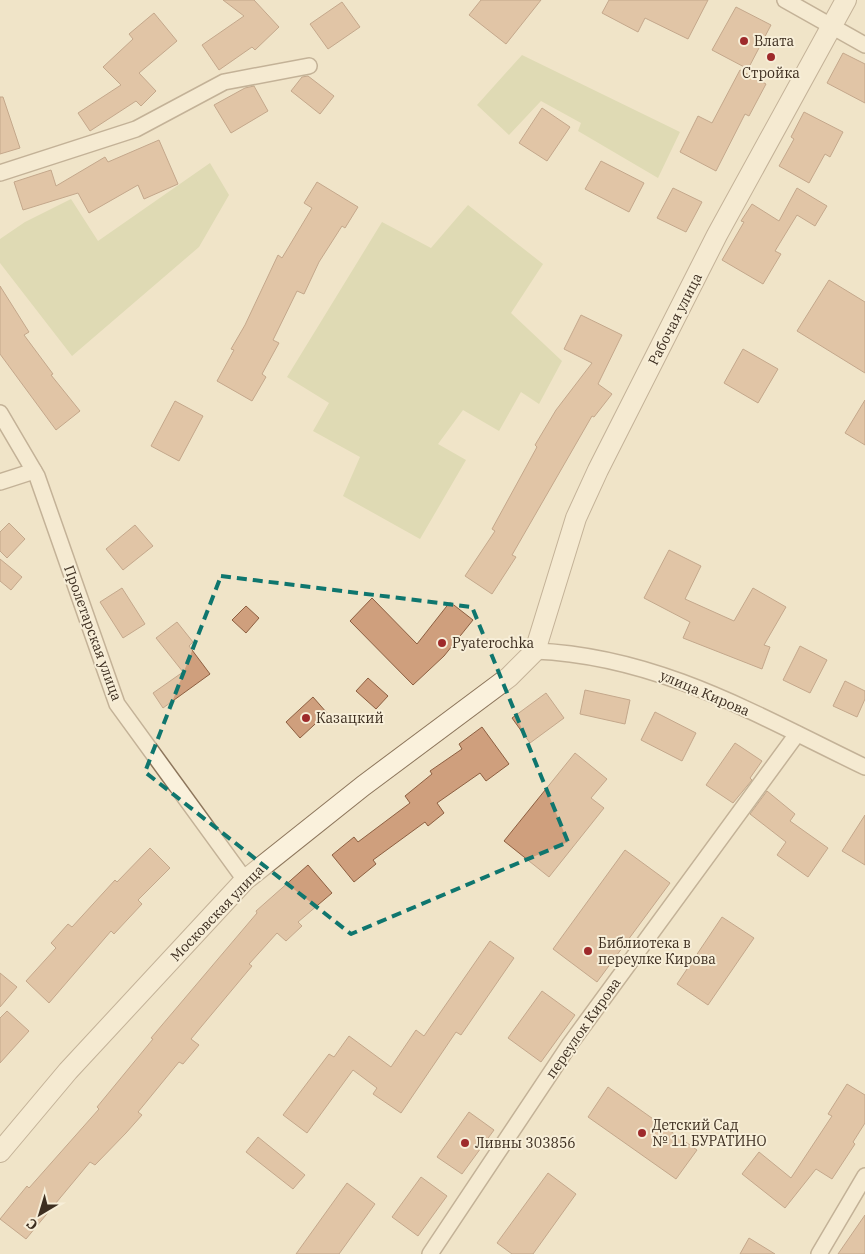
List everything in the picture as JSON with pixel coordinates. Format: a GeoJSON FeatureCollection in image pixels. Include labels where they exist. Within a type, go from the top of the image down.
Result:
{"type":"FeatureCollection","features":[{"type":"Feature","properties":{"kind":"street"},"geometry":{"type":"LineString","coordinates":[[785,0],[865,45]]}},
{"type":"Feature","properties":{"kind":"street","name":"Рабочая улица"},"geometry":{"type":"LineString","coordinates":[[535,651],[576,518],[598,470],[717,235],[846,0]]}},
{"type":"Feature","properties":{"kind":"street"},"geometry":{"type":"LineString","coordinates":[[0,173],[136,129],[224,82],[309,66]]}},
{"type":"Feature","properties":{"kind":"street","name":"Пролетарская улица"},"geometry":{"type":"LineString","coordinates":[[0,413],[34,472],[117,704],[245,880]]}},
{"type":"Feature","properties":{"kind":"street"},"geometry":{"type":"LineString","coordinates":[[0,482],[34,472]]}},
{"type":"Feature","properties":{"kind":"street","name":"улица Кирова"},"geometry":{"type":"LineString","coordinates":[[535,651],[594,656],[640,667],[692,684],[865,767]]}},
{"type":"Feature","properties":{"kind":"street","name":"Московская улица"},"geometry":{"type":"LineString","coordinates":[[0,1152],[68,1071],[245,880],[355,791],[509,677],[535,651]]}},
{"type":"Feature","properties":{"kind":"street","name":"переулок Кирова"},"geometry":{"type":"LineString","coordinates":[[430,1254],[570,1044],[796,734]]}},
{"type":"Feature","properties":{"kind":"street"},"geometry":{"type":"LineString","coordinates":[[819,1254],[865,1176]]}},
{"type":"Feature","properties":{"kind":"highlighted area"},"geometry":{"type":"Polygon","coordinates":[[[221,576],[472,607],[568,842],[351,934],[145,772],[221,576]]]}},
{"type":"Feature","properties":{"kind":"green space"},"geometry":{"type":"Polygon","coordinates":[[[522,55],[680,132],[658,178],[578,131],[581,123],[541,101],[509,135],[477,105],[522,55]]]}},
{"type":"Feature","properties":{"kind":"green space"},"geometry":{"type":"Polygon","coordinates":[[[210,163],[229,195],[199,247],[72,356],[0,263],[0,239],[25,222],[71,199],[98,241],[210,163]]]}},
{"type":"Feature","properties":{"kind":"green space"},"geometry":{"type":"Polygon","coordinates":[[[468,205],[543,264],[511,313],[562,361],[539,404],[521,392],[499,431],[463,410],[438,444],[466,460],[420,539],[343,496],[360,457],[313,431],[329,403],[287,377],[382,222],[431,248],[468,205]]]}},
{"type":"Feature","properties":{"kind":"building"},"geometry":{"type":"Polygon","coordinates":[[[223,0],[254,0],[279,27],[255,50],[252,47],[219,70],[202,45],[244,16],[223,0]]]}},
{"type":"Feature","properties":{"kind":"building"},"geometry":{"type":"Polygon","coordinates":[[[481,0],[541,0],[506,44],[469,15],[481,0]]]}},
{"type":"Feature","properties":{"kind":"building"},"geometry":{"type":"Polygon","coordinates":[[[609,0],[708,0],[688,39],[645,18],[638,32],[602,13],[609,0]]]}},
{"type":"Feature","properties":{"kind":"building"},"geometry":{"type":"Polygon","coordinates":[[[342,2],[360,27],[328,49],[310,24],[342,2]]]}},
{"type":"Feature","properties":{"kind":"building","name":"Влата"},"geometry":{"type":"Polygon","coordinates":[[[736,7],[771,25],[748,69],[712,50],[736,7]]]}},
{"type":"Feature","properties":{"kind":"building"},"geometry":{"type":"Polygon","coordinates":[[[154,13],[177,41],[139,73],[156,91],[141,106],[136,101],[90,131],[78,113],[121,85],[103,67],[133,39],[129,34],[154,13]]]}},
{"type":"Feature","properties":{"kind":"building"},"geometry":{"type":"Polygon","coordinates":[[[843,53],[865,64],[865,103],[827,83],[843,53]]]}},
{"type":"Feature","properties":{"kind":"building"},"geometry":{"type":"Polygon","coordinates":[[[740,70],[766,84],[749,116],[745,114],[716,171],[680,152],[698,116],[712,123],[740,70]]]}},
{"type":"Feature","properties":{"kind":"building"},"geometry":{"type":"Polygon","coordinates":[[[308,76],[334,96],[320,114],[291,91],[302,77],[308,76]]]}},
{"type":"Feature","properties":{"kind":"building"},"geometry":{"type":"Polygon","coordinates":[[[254,86],[268,111],[231,133],[214,105],[245,88],[254,86]]]}},
{"type":"Feature","properties":{"kind":"building"},"geometry":{"type":"Polygon","coordinates":[[[0,97],[3,97],[20,148],[0,154],[0,97]]]}},
{"type":"Feature","properties":{"kind":"building"},"geometry":{"type":"Polygon","coordinates":[[[542,108],[570,127],[547,161],[519,143],[542,108]]]}},
{"type":"Feature","properties":{"kind":"building"},"geometry":{"type":"Polygon","coordinates":[[[804,112],[843,132],[830,157],[825,154],[809,183],[779,166],[794,139],[791,137],[804,112]]]}},
{"type":"Feature","properties":{"kind":"building"},"geometry":{"type":"Polygon","coordinates":[[[159,140],[178,184],[144,199],[138,185],[89,213],[78,193],[23,210],[14,182],[51,170],[56,186],[105,157],[108,162],[159,140]]]}},
{"type":"Feature","properties":{"kind":"building"},"geometry":{"type":"Polygon","coordinates":[[[601,161],[644,183],[629,212],[585,189],[601,161]]]}},
{"type":"Feature","properties":{"kind":"building"},"geometry":{"type":"Polygon","coordinates":[[[317,182],[358,207],[345,228],[342,226],[319,262],[304,294],[297,291],[273,340],[279,343],[262,374],[266,377],[252,401],[217,381],[234,350],[231,349],[245,325],[278,255],[282,258],[312,208],[304,203],[317,182]]]}},
{"type":"Feature","properties":{"kind":"building"},"geometry":{"type":"Polygon","coordinates":[[[673,188],[702,202],[686,232],[657,218],[673,188]]]}},
{"type":"Feature","properties":{"kind":"building"},"geometry":{"type":"Polygon","coordinates":[[[797,188],[827,206],[815,226],[797,215],[775,251],[781,254],[763,284],[722,260],[744,222],[741,221],[752,204],[779,221],[797,188]]]}},
{"type":"Feature","properties":{"kind":"building"},"geometry":{"type":"Polygon","coordinates":[[[829,280],[865,302],[865,373],[797,331],[829,280]]]}},
{"type":"Feature","properties":{"kind":"building"},"geometry":{"type":"Polygon","coordinates":[[[0,286],[29,332],[24,335],[53,374],[51,375],[80,411],[56,430],[0,354],[0,286]]]}},
{"type":"Feature","properties":{"kind":"building"},"geometry":{"type":"Polygon","coordinates":[[[581,315],[622,335],[598,384],[612,394],[594,417],[592,416],[512,555],[516,557],[492,594],[465,576],[495,531],[492,529],[537,447],[535,445],[556,410],[592,363],[564,349],[581,315]]]}},
{"type":"Feature","properties":{"kind":"building"},"geometry":{"type":"Polygon","coordinates":[[[743,349],[778,369],[758,403],[724,383],[743,349]]]}},
{"type":"Feature","properties":{"kind":"building"},"geometry":{"type":"Polygon","coordinates":[[[865,400],[865,445],[845,433],[865,400]]]}},
{"type":"Feature","properties":{"kind":"building"},"geometry":{"type":"Polygon","coordinates":[[[175,401],[203,416],[179,461],[151,446],[175,401]]]}},
{"type":"Feature","properties":{"kind":"building"},"geometry":{"type":"Polygon","coordinates":[[[9,523],[25,539],[7,558],[0,551],[0,532],[9,523]]]}},
{"type":"Feature","properties":{"kind":"building"},"geometry":{"type":"Polygon","coordinates":[[[135,525],[153,546],[123,570],[106,549],[135,525]]]}},
{"type":"Feature","properties":{"kind":"building"},"geometry":{"type":"Polygon","coordinates":[[[669,550],[701,566],[685,599],[734,621],[753,588],[786,607],[764,645],[770,647],[762,669],[683,638],[690,622],[644,598],[669,550]]]}},
{"type":"Feature","properties":{"kind":"building"},"geometry":{"type":"Polygon","coordinates":[[[0,559],[22,577],[11,590],[0,581],[0,559]]]}},
{"type":"Feature","properties":{"kind":"building"},"geometry":{"type":"Polygon","coordinates":[[[122,588],[145,624],[123,638],[100,602],[122,588]]]}},
{"type":"Feature","properties":{"kind":"building"},"geometry":{"type":"Polygon","coordinates":[[[372,598],[417,644],[450,602],[473,620],[444,656],[413,685],[350,621],[372,598]]]}},
{"type":"Feature","properties":{"kind":"building"},"geometry":{"type":"Polygon","coordinates":[[[246,606],[259,618],[246,633],[232,620],[246,606]]]}},
{"type":"Feature","properties":{"kind":"building"},"geometry":{"type":"Polygon","coordinates":[[[177,622],[193,642],[189,646],[210,674],[163,708],[153,693],[183,672],[156,638],[177,622]]]}},
{"type":"Feature","properties":{"kind":"building"},"geometry":{"type":"Polygon","coordinates":[[[800,646],[827,660],[810,693],[783,680],[800,646]]]}},
{"type":"Feature","properties":{"kind":"building"},"geometry":{"type":"Polygon","coordinates":[[[368,678],[388,696],[376,709],[356,691],[368,678]]]}},
{"type":"Feature","properties":{"kind":"building"},"geometry":{"type":"Polygon","coordinates":[[[845,681],[865,691],[865,699],[857,717],[833,706],[845,681]]]}},
{"type":"Feature","properties":{"kind":"building"},"geometry":{"type":"Polygon","coordinates":[[[585,690],[630,700],[625,724],[580,714],[585,690]]]}},
{"type":"Feature","properties":{"kind":"building"},"geometry":{"type":"Polygon","coordinates":[[[546,693],[564,718],[530,743],[512,718],[546,693]]]}},
{"type":"Feature","properties":{"kind":"building"},"geometry":{"type":"Polygon","coordinates":[[[313,697],[327,713],[300,738],[286,722],[313,697]]]}},
{"type":"Feature","properties":{"kind":"building"},"geometry":{"type":"Polygon","coordinates":[[[655,712],[696,733],[682,761],[641,740],[655,712]]]}},
{"type":"Feature","properties":{"kind":"building"},"geometry":{"type":"Polygon","coordinates":[[[482,727],[509,764],[486,781],[480,773],[437,803],[444,813],[428,826],[425,822],[373,860],[376,864],[354,882],[332,855],[354,837],[358,842],[410,803],[405,796],[432,774],[430,771],[462,749],[459,744],[482,727]]]}},
{"type":"Feature","properties":{"kind":"building"},"geometry":{"type":"Polygon","coordinates":[[[735,743],[762,761],[750,778],[752,780],[733,803],[706,785],[735,743]]]}},
{"type":"Feature","properties":{"kind":"building"},"geometry":{"type":"Polygon","coordinates":[[[575,753],[607,779],[591,798],[604,808],[549,877],[504,841],[575,753]]]}},
{"type":"Feature","properties":{"kind":"building"},"geometry":{"type":"Polygon","coordinates":[[[767,791],[795,814],[790,821],[828,848],[808,877],[777,855],[786,842],[750,814],[767,791]]]}},
{"type":"Feature","properties":{"kind":"building"},"geometry":{"type":"Polygon","coordinates":[[[865,815],[865,865],[842,851],[865,815]]]}},
{"type":"Feature","properties":{"kind":"building"},"geometry":{"type":"Polygon","coordinates":[[[150,848],[170,868],[138,900],[142,904],[114,934],[111,931],[49,1003],[26,981],[56,948],[51,943],[68,924],[72,927],[115,880],[117,882],[150,848]]]}},
{"type":"Feature","properties":{"kind":"building"},"geometry":{"type":"Polygon","coordinates":[[[625,850],[670,883],[597,982],[553,949],[625,850]]]}},
{"type":"Feature","properties":{"kind":"building"},"geometry":{"type":"Polygon","coordinates":[[[308,865],[332,893],[298,922],[302,926],[286,941],[277,933],[249,964],[252,966],[191,1039],[199,1045],[183,1064],[179,1062],[138,1112],[142,1115],[95,1165],[90,1162],[26,1239],[0,1219],[27,1186],[29,1188],[99,1109],[97,1107],[153,1039],[151,1038],[257,913],[256,911],[308,865]]]}},
{"type":"Feature","properties":{"kind":"building"},"geometry":{"type":"Polygon","coordinates":[[[722,917],[754,938],[708,1005],[677,984],[722,917]]]}},
{"type":"Feature","properties":{"kind":"building"},"geometry":{"type":"Polygon","coordinates":[[[490,941],[514,958],[461,1035],[456,1032],[401,1113],[373,1094],[377,1088],[353,1070],[307,1133],[283,1115],[329,1054],[334,1057],[349,1036],[391,1067],[416,1030],[424,1036],[490,941]]]}},
{"type":"Feature","properties":{"kind":"building"},"geometry":{"type":"Polygon","coordinates":[[[0,973],[17,987],[0,1007],[0,973]]]}},
{"type":"Feature","properties":{"kind":"building"},"geometry":{"type":"Polygon","coordinates":[[[542,991],[575,1015],[541,1062],[508,1038],[542,991]]]}},
{"type":"Feature","properties":{"kind":"building"},"geometry":{"type":"Polygon","coordinates":[[[7,1011],[29,1031],[0,1063],[0,1018],[7,1011]]]}},
{"type":"Feature","properties":{"kind":"building"},"geometry":{"type":"Polygon","coordinates":[[[847,1084],[865,1095],[865,1123],[853,1142],[855,1144],[832,1179],[816,1169],[785,1208],[742,1174],[759,1152],[791,1178],[832,1116],[828,1114],[847,1084]]]}},
{"type":"Feature","properties":{"kind":"building","name":"Детский Сад № 11 БУРАТИНО"},"geometry":{"type":"Polygon","coordinates":[[[608,1087],[697,1150],[676,1179],[588,1117],[608,1087]]]}},
{"type":"Feature","properties":{"kind":"building"},"geometry":{"type":"Polygon","coordinates":[[[469,1112],[494,1130],[462,1174],[437,1157],[469,1112]]]}},
{"type":"Feature","properties":{"kind":"building"},"geometry":{"type":"Polygon","coordinates":[[[258,1137],[305,1175],[293,1189],[246,1152],[258,1137]]]}},
{"type":"Feature","properties":{"kind":"building"},"geometry":{"type":"Polygon","coordinates":[[[548,1173],[576,1194],[533,1254],[512,1254],[497,1243],[548,1173]]]}},
{"type":"Feature","properties":{"kind":"building"},"geometry":{"type":"Polygon","coordinates":[[[421,1177],[447,1196],[418,1236],[392,1217],[421,1177]]]}},
{"type":"Feature","properties":{"kind":"building"},"geometry":{"type":"Polygon","coordinates":[[[347,1183],[375,1204],[339,1254],[296,1254],[347,1183]]]}},
{"type":"Feature","properties":{"kind":"building"},"geometry":{"type":"Polygon","coordinates":[[[865,1215],[865,1254],[838,1254],[865,1215]]]}},
{"type":"Feature","properties":{"kind":"building"},"geometry":{"type":"Polygon","coordinates":[[[749,1238],[775,1254],[740,1254],[749,1238]]]}},
{"type":"Feature","properties":{"kind":"place","name":"Влата"},"geometry":{"type":"Point","coordinates":[744,41]}},
{"type":"Feature","properties":{"kind":"place","name":"Стройка"},"geometry":{"type":"Point","coordinates":[771,57]}},
{"type":"Feature","properties":{"kind":"place","name":"Pyaterochka"},"geometry":{"type":"Point","coordinates":[442,643]}},
{"type":"Feature","properties":{"kind":"place","name":"Казацкий"},"geometry":{"type":"Point","coordinates":[306,718]}},
{"type":"Feature","properties":{"kind":"place","name":"Библиотека в переулке Кирова"},"geometry":{"type":"Point","coordinates":[588,951]}},
{"type":"Feature","properties":{"kind":"place","name":"Детский Сад № 11 БУРАТИНО"},"geometry":{"type":"Point","coordinates":[642,1133]}},
{"type":"Feature","properties":{"kind":"place","name":"Ливны 303856"},"geometry":{"type":"Point","coordinates":[465,1143]}}]}
